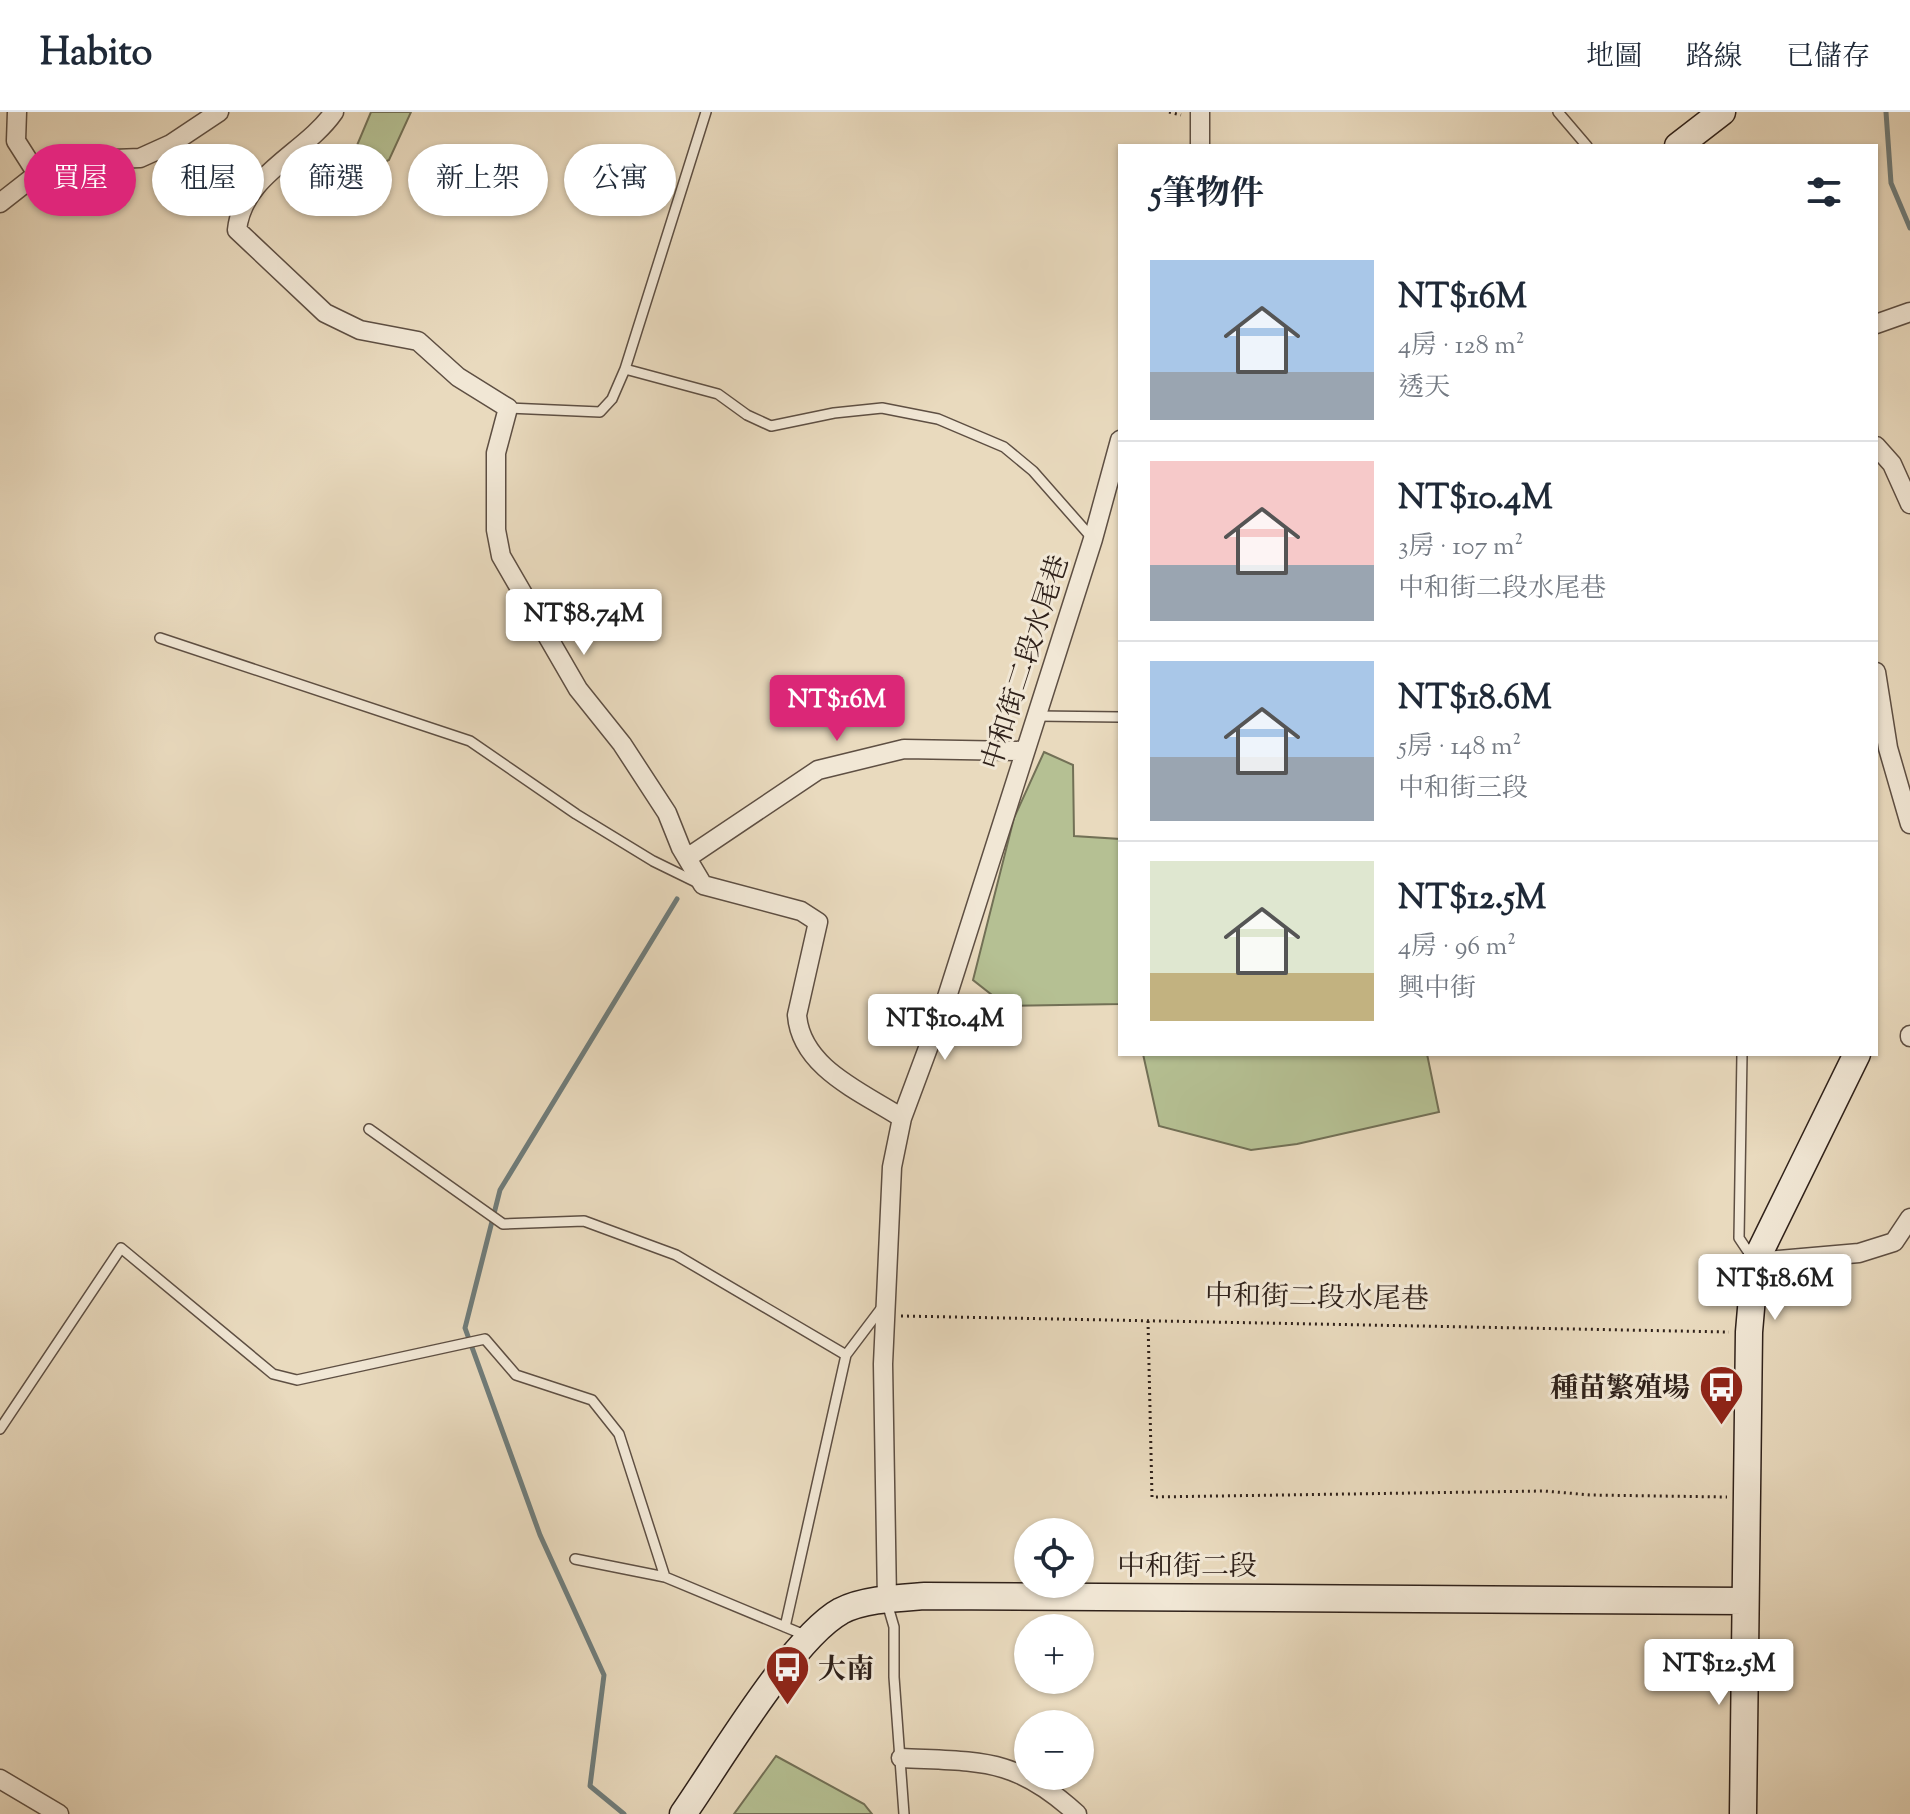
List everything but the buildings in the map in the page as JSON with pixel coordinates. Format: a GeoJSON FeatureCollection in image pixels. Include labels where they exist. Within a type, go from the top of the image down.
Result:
{"type":"FeatureCollection","features":[{"type":"Feature","properties":{"kind":"main road"},"geometry":{"type":"LineString","coordinates":[[1681,144],[1722,112]]}},
{"type":"Feature","properties":{"kind":"main road"},"geometry":{"type":"LineString","coordinates":[[1743,1814],[1749,1332],[1755,1262],[1856,1056]]}},
{"type":"Feature","properties":{"kind":"main road","name":"中和街二段"},"geometry":{"type":"LineString","coordinates":[[683,1814],[785,1667],[810,1638],[842,1610],[887,1600],[925,1596],[1745,1601]]}},
{"type":"Feature","properties":{"kind":"street"},"geometry":{"type":"LineString","coordinates":[[17,112],[16,141],[24,154]]}},
{"type":"Feature","properties":{"kind":"street"},"geometry":{"type":"LineString","coordinates":[[136,158],[171,144],[219,112]]}},
{"type":"Feature","properties":{"kind":"street"},"geometry":{"type":"LineString","coordinates":[[334,112],[254,189],[239,214],[237,230],[325,313],[360,330],[418,341],[458,377],[508,408],[496,453],[496,530],[501,556],[578,689],[622,744],[667,813],[703,885],[801,911],[818,922],[797,1015],[798,1029],[819,1064],[902,1118]]}},
{"type":"Feature","properties":{"kind":"street"},"geometry":{"type":"LineString","coordinates":[[1200,112],[1200,144]]}},
{"type":"Feature","properties":{"kind":"street"},"geometry":{"type":"LineString","coordinates":[[0,203],[24,184]]}},
{"type":"Feature","properties":{"kind":"street"},"geometry":{"type":"LineString","coordinates":[[1878,323],[1910,312]]}},
{"type":"Feature","properties":{"kind":"street"},"geometry":{"type":"LineString","coordinates":[[1093,539],[1118,447]]}},
{"type":"Feature","properties":{"kind":"street"},"geometry":{"type":"LineString","coordinates":[[1878,448],[1892,464],[1910,504]]}},
{"type":"Feature","properties":{"kind":"street","name":"中和街二段水尾巷"},"geometry":{"type":"LineString","coordinates":[[887,1600],[885,1310],[892,1167],[902,1118],[947,997],[1093,539]]}},
{"type":"Feature","properties":{"kind":"street"},"geometry":{"type":"LineString","coordinates":[[1878,685],[1888,748],[1910,824]]}},
{"type":"Feature","properties":{"kind":"street"},"geometry":{"type":"LineString","coordinates":[[687,858],[818,770],[904,749],[1025,751]]}},
{"type":"Feature","properties":{"kind":"street"},"geometry":{"type":"LineString","coordinates":[[1755,1262],[1859,1253],[1894,1242],[1910,1218]]}},
{"type":"Feature","properties":{"kind":"street"},"geometry":{"type":"LineString","coordinates":[[901,1758],[977,1761],[1011,1769],[1046,1786],[1077,1814]]}},
{"type":"Feature","properties":{"kind":"street"},"geometry":{"type":"LineString","coordinates":[[0,1779],[59,1814]]}},
{"type":"Feature","properties":{"kind":"lane"},"geometry":{"type":"LineString","coordinates":[[508,408],[600,412],[612,399],[625,369],[706,112]]}},
{"type":"Feature","properties":{"kind":"lane"},"geometry":{"type":"LineString","coordinates":[[1558,112],[1585,144]]}},
{"type":"Feature","properties":{"kind":"lane","name":"中和街二段水尾巷"},"geometry":{"type":"LineString","coordinates":[[625,369],[718,394],[747,415],[771,426],[834,413],[882,408],[938,419],[1004,447],[1033,471],[1093,539]]}},
{"type":"Feature","properties":{"kind":"lane"},"geometry":{"type":"LineString","coordinates":[[160,638],[470,741],[589,822],[653,861],[703,885]]}},
{"type":"Feature","properties":{"kind":"lane"},"geometry":{"type":"LineString","coordinates":[[1037,716],[1118,717]]}},
{"type":"Feature","properties":{"kind":"lane"},"geometry":{"type":"LineString","coordinates":[[1742,1056],[1739,1238],[1755,1262]]}},
{"type":"Feature","properties":{"kind":"lane"},"geometry":{"type":"LineString","coordinates":[[369,1129],[503,1224],[584,1221],[676,1255],[846,1355]]}},
{"type":"Feature","properties":{"kind":"lane"},"geometry":{"type":"LineString","coordinates":[[0,1429],[121,1248],[273,1374],[297,1380],[485,1339],[516,1375],[592,1400],[619,1434],[665,1577]]}},
{"type":"Feature","properties":{"kind":"lane"},"geometry":{"type":"LineString","coordinates":[[785,1627],[846,1355],[885,1310]]}},
{"type":"Feature","properties":{"kind":"lane"},"geometry":{"type":"LineString","coordinates":[[575,1559],[665,1577],[810,1638]]}},
{"type":"Feature","properties":{"kind":"lane"},"geometry":{"type":"LineString","coordinates":[[887,1600],[894,1627],[894,1677],[904,1814]]}},
{"type":"Feature","properties":{"kind":"path","name":"中和街二段水尾巷"},"geometry":{"type":"LineString","coordinates":[[885,1310],[1148,1321],[1749,1332]]}},
{"type":"Feature","properties":{"kind":"path"},"geometry":{"type":"LineString","coordinates":[[1148,1321],[1152,1497],[1544,1491],[1591,1495],[1747,1497]]}},
{"type":"Feature","properties":{"kind":"green space"},"geometry":{"type":"Polygon","coordinates":[[[371,112],[411,112],[392,153],[392,144],[358,144],[371,112]]]}},
{"type":"Feature","properties":{"kind":"green space"},"geometry":{"type":"Polygon","coordinates":[[[1044,752],[1073,765],[1074,836],[1118,839],[1118,1004],[1006,1006],[973,980],[1014,818],[1044,752]]]}},
{"type":"Feature","properties":{"kind":"green space"},"geometry":{"type":"Polygon","coordinates":[[[1143,1056],[1427,1056],[1439,1112],[1297,1144],[1251,1150],[1159,1126],[1143,1056]]]}},
{"type":"Feature","properties":{"kind":"green space"},"geometry":{"type":"Polygon","coordinates":[[[776,1756],[864,1804],[872,1814],[734,1814],[776,1756]]]}},
{"type":"Feature","properties":{"kind":"waterway"},"geometry":{"type":"LineString","coordinates":[[1886,112],[1891,183],[1910,228]]}},
{"type":"Feature","properties":{"kind":"waterway"},"geometry":{"type":"LineString","coordinates":[[624,1814],[590,1786],[604,1675],[540,1535],[465,1328],[500,1190],[677,899]]}},
{"type":"Feature","properties":{"kind":"place","name":"種苗繁殖場"},"geometry":{"type":"Point","coordinates":[1721,1426]}},
{"type":"Feature","properties":{"kind":"place","name":"大南"},"geometry":{"type":"Point","coordinates":[787,1707]}}]}
